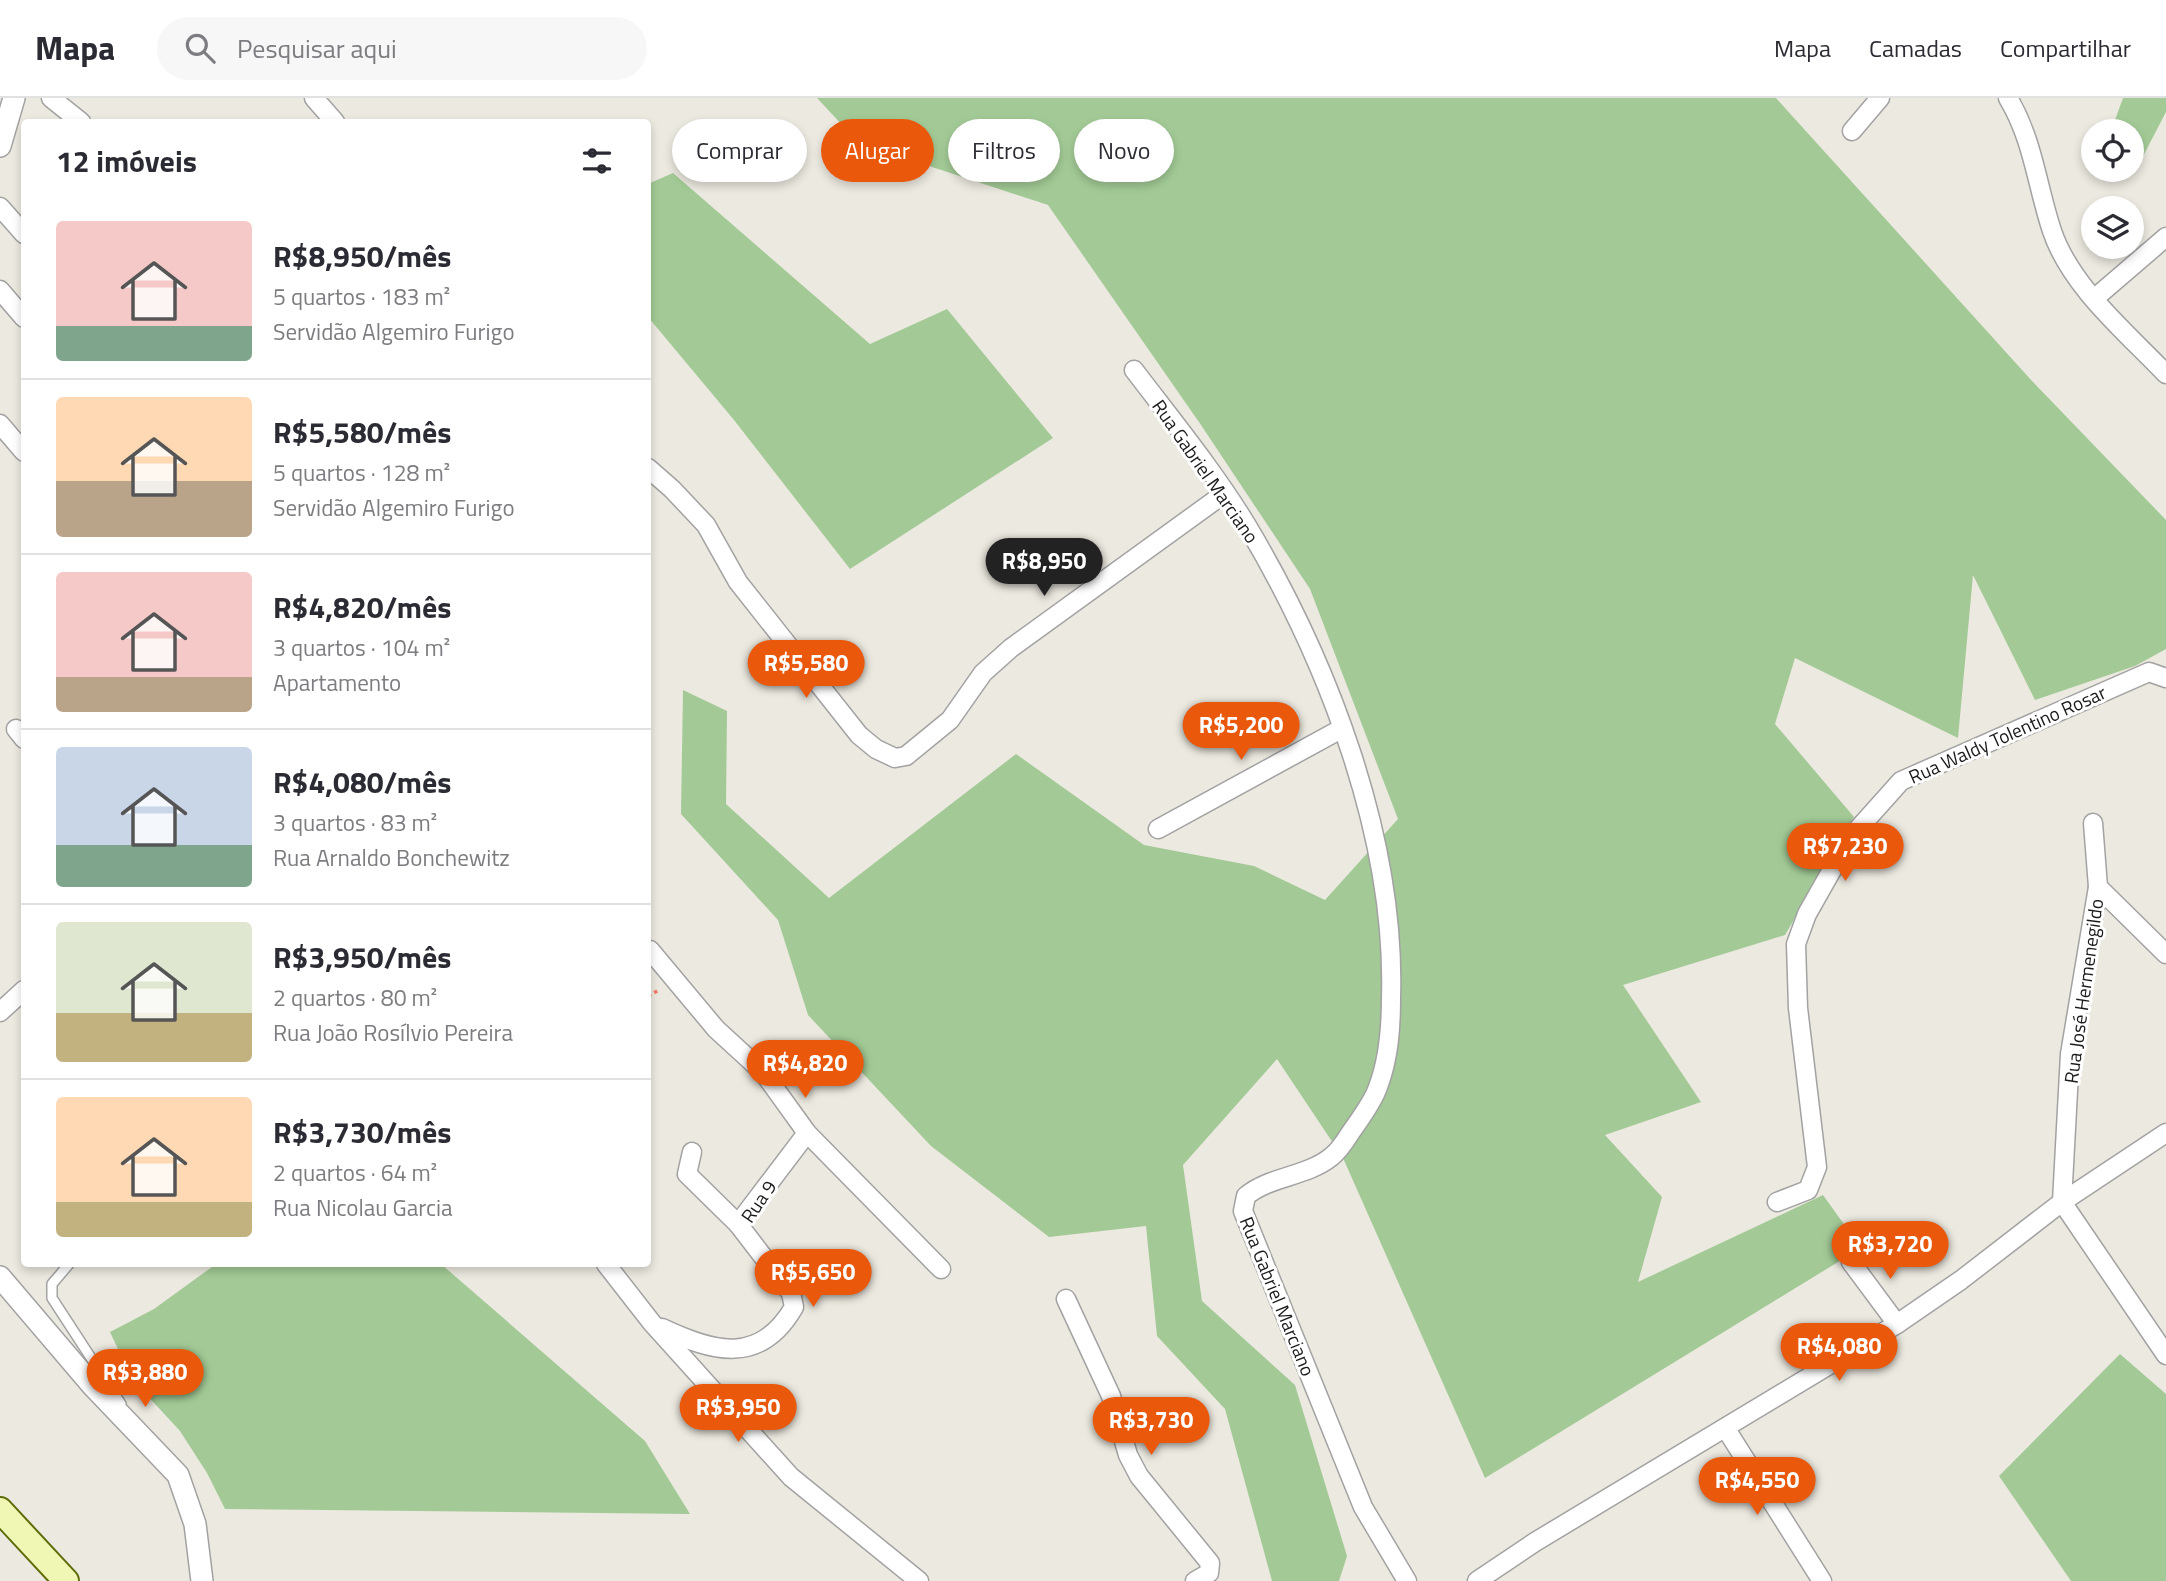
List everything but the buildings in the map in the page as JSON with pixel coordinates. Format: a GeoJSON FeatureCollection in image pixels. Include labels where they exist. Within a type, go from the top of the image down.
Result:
{"type":"FeatureCollection","features":[{"type":"Feature","properties":{"kind":"main road"},"geometry":{"type":"LineString","coordinates":[[0,1510],[66,1581]]}},
{"type":"Feature","properties":{"kind":"street"},"geometry":{"type":"LineString","coordinates":[[0,146],[14,98]]}},
{"type":"Feature","properties":{"kind":"street"},"geometry":{"type":"LineString","coordinates":[[51,98],[77,119]]}},
{"type":"Feature","properties":{"kind":"street"},"geometry":{"type":"LineString","coordinates":[[314,98],[332,119]]}},
{"type":"Feature","properties":{"kind":"street"},"geometry":{"type":"LineString","coordinates":[[1852,131],[1880,98]]}},
{"type":"Feature","properties":{"kind":"street"},"geometry":{"type":"LineString","coordinates":[[2008,98],[2034,160],[2052,232],[2070,267],[2166,374]]}},
{"type":"Feature","properties":{"kind":"street"},"geometry":{"type":"LineString","coordinates":[[0,207],[21,231]]}},
{"type":"Feature","properties":{"kind":"street"},"geometry":{"type":"LineString","coordinates":[[2095,298],[2166,237]]}},
{"type":"Feature","properties":{"kind":"street"},"geometry":{"type":"LineString","coordinates":[[0,290],[21,314]]}},
{"type":"Feature","properties":{"kind":"street","name":"Rua Gabriel Marciano"},"geometry":{"type":"LineString","coordinates":[[1134,370],[1225,493],[1282,589],[1342,729],[1377,840],[1392,958],[1390,1040],[1378,1088],[1331,1157],[1297,1174],[1257,1187],[1246,1196],[1243,1211],[1363,1507],[1407,1581]]}},
{"type":"Feature","properties":{"kind":"street"},"geometry":{"type":"LineString","coordinates":[[0,424],[21,448]]}},
{"type":"Feature","properties":{"kind":"street"},"geometry":{"type":"LineString","coordinates":[[651,471],[673,489],[706,525],[738,582],[859,735],[876,749],[895,758],[906,756],[950,720],[995,660],[1225,493]]}},
{"type":"Feature","properties":{"kind":"street","name":"Rua Waldy Tolentino Rosar"},"geometry":{"type":"LineString","coordinates":[[1777,1202],[1808,1190],[1816,1167],[1798,1008],[1796,944],[1807,914],[1850,838],[1901,781],[2150,672],[2166,678]]}},
{"type":"Feature","properties":{"kind":"street"},"geometry":{"type":"LineString","coordinates":[[1158,829],[1342,729]]}},
{"type":"Feature","properties":{"kind":"street","name":"Rua José Hermenegildo"},"geometry":{"type":"LineString","coordinates":[[2062,1202],[2070,1054],[2098,887],[2093,822]]}},
{"type":"Feature","properties":{"kind":"street"},"geometry":{"type":"LineString","coordinates":[[2098,887],[2166,954]]}},
{"type":"Feature","properties":{"kind":"street"},"geometry":{"type":"LineString","coordinates":[[651,951],[716,1029],[763,1072],[807,1133],[940,1269]]}},
{"type":"Feature","properties":{"kind":"street"},"geometry":{"type":"LineString","coordinates":[[0,1012],[21,993]]}},
{"type":"Feature","properties":{"kind":"street","name":"Rua 9"},"geometry":{"type":"LineString","coordinates":[[652,1323],[706,1348],[728,1350],[763,1339],[784,1325],[794,1307],[791,1293],[738,1224],[807,1133]]}},
{"type":"Feature","properties":{"kind":"street"},"geometry":{"type":"LineString","coordinates":[[1477,1581],[1535,1542],[1897,1324],[1961,1280],[2062,1202],[2166,1133]]}},
{"type":"Feature","properties":{"kind":"street"},"geometry":{"type":"LineString","coordinates":[[692,1152],[688,1174],[738,1224]]}},
{"type":"Feature","properties":{"kind":"street"},"geometry":{"type":"LineString","coordinates":[[2062,1202],[2166,1355]]}},
{"type":"Feature","properties":{"kind":"street"},"geometry":{"type":"LineString","coordinates":[[1851,1262],[1897,1324]]}},
{"type":"Feature","properties":{"kind":"street"},"geometry":{"type":"LineString","coordinates":[[608,1267],[652,1323],[791,1477],[919,1581]]}},
{"type":"Feature","properties":{"kind":"street"},"geometry":{"type":"LineString","coordinates":[[0,1277],[83,1376],[144,1437],[177,1475],[188,1497],[195,1524],[202,1581]]}},
{"type":"Feature","properties":{"kind":"street"},"geometry":{"type":"LineString","coordinates":[[1066,1299],[1111,1396],[1128,1455],[1139,1476],[1210,1563],[1209,1573],[1195,1581]]}},
{"type":"Feature","properties":{"kind":"street"},"geometry":{"type":"LineString","coordinates":[[1726,1429],[1822,1581]]}},
{"type":"Feature","properties":{"kind":"lane"},"geometry":{"type":"LineString","coordinates":[[66,1267],[51,1283],[52,1298],[144,1437]]}},
{"type":"Feature","properties":{"kind":"green space"},"geometry":{"type":"Polygon","coordinates":[[[817,98],[1776,98],[2032,381],[2166,520],[2166,649],[2135,666],[2035,700],[1973,575],[1958,738],[1795,658],[1775,724],[1854,817],[1785,935],[1623,985],[1701,1102],[1605,1135],[1662,1197],[1638,1282],[1823,1195],[1861,1248],[1485,1478],[1343,1158],[1277,1059],[1183,1165],[1202,1301],[1295,1385],[1347,1556],[1339,1581],[1272,1581],[1225,1409],[1157,1336],[1146,1226],[1049,1237],[931,1146],[808,1015],[778,920],[681,814],[683,690],[727,711],[726,804],[829,898],[1016,754],[1144,845],[1254,866],[1325,900],[1398,819],[1310,589],[1201,425],[1048,205],[978,182],[1060,182],[1060,119],[948,119],[948,172],[934,168],[934,119],[837,119],[817,98]]]}},
{"type":"Feature","properties":{"kind":"green space"},"geometry":{"type":"Polygon","coordinates":[[[2123,98],[2166,98],[2166,112],[2144,154],[2144,119],[2115,119],[2123,98]]]}},
{"type":"Feature","properties":{"kind":"green space"},"geometry":{"type":"Polygon","coordinates":[[[672,173],[672,182],[683,182],[870,344],[947,309],[1053,438],[850,569],[734,420],[651,321],[651,183],[672,173]]]}},
{"type":"Feature","properties":{"kind":"green space"},"geometry":{"type":"Polygon","coordinates":[[[212,1267],[444,1267],[645,1441],[690,1514],[225,1509],[207,1473],[180,1431],[132,1379],[110,1332],[154,1309],[212,1267]]]}},
{"type":"Feature","properties":{"kind":"green space"},"geometry":{"type":"Polygon","coordinates":[[[2120,1354],[2166,1394],[2166,1581],[2071,1581],[1999,1476],[2120,1354]]]}}]}
